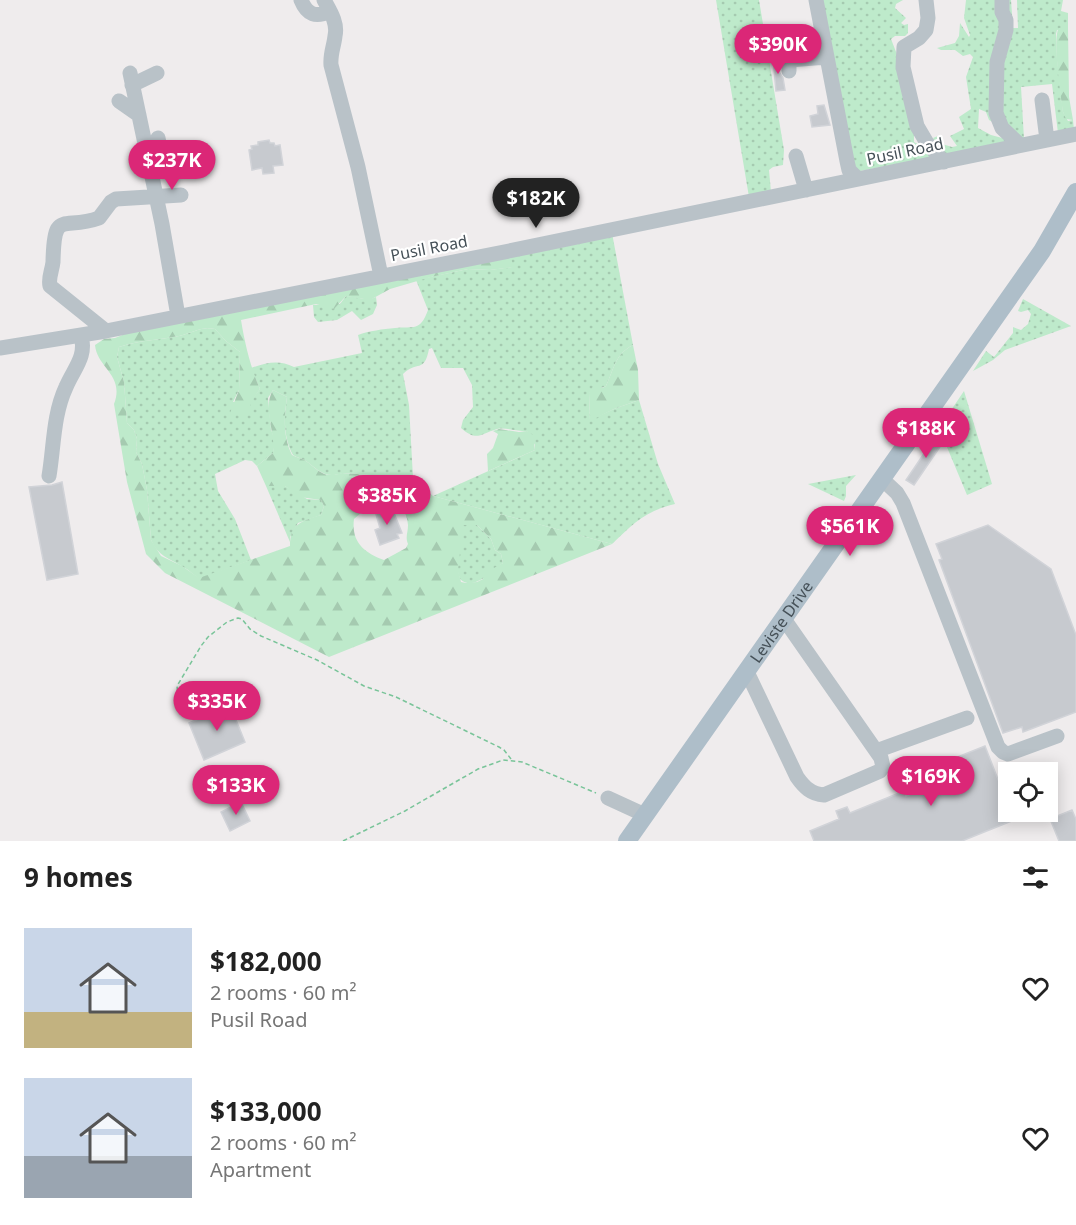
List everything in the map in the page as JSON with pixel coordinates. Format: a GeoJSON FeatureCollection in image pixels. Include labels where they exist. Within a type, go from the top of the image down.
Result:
{"type":"FeatureCollection","features":[{"type":"Feature","properties":{"kind":"main road","name":"Leviste Drive"},"geometry":{"type":"LineString","coordinates":[[627,841],[1042,251],[1076,192]]}},
{"type":"Feature","properties":{"kind":"street"},"geometry":{"type":"LineString","coordinates":[[301,0],[306,11],[312,15],[322,15],[327,6]]}},
{"type":"Feature","properties":{"kind":"street"},"geometry":{"type":"LineString","coordinates":[[816,0],[848,165],[850,172],[858,179]]}},
{"type":"Feature","properties":{"kind":"street"},"geometry":{"type":"LineString","coordinates":[[926,0],[928,24],[922,36],[904,47],[902,64],[921,135],[944,162]]}},
{"type":"Feature","properties":{"kind":"street"},"geometry":{"type":"LineString","coordinates":[[1002,0],[1006,30],[997,62],[996,113],[1002,128],[1020,145]]}},
{"type":"Feature","properties":{"kind":"street"},"geometry":{"type":"LineString","coordinates":[[327,6],[336,33],[331,65],[358,167],[381,276]]}},
{"type":"Feature","properties":{"kind":"street"},"geometry":{"type":"LineString","coordinates":[[789,72],[789,60],[827,57]]}},
{"type":"Feature","properties":{"kind":"street"},"geometry":{"type":"LineString","coordinates":[[157,73],[131,79],[139,115],[157,152],[156,196],[169,241],[161,260],[178,316]]}},
{"type":"Feature","properties":{"kind":"street"},"geometry":{"type":"LineString","coordinates":[[1042,100],[1047,140]]}},
{"type":"Feature","properties":{"kind":"street"},"geometry":{"type":"LineString","coordinates":[[119,101],[139,115]]}},
{"type":"Feature","properties":{"kind":"street","name":"Pusil Road"},"geometry":{"type":"LineString","coordinates":[[0,348],[106,331],[1076,134]]}},
{"type":"Feature","properties":{"kind":"street"},"geometry":{"type":"LineString","coordinates":[[796,156],[806,190]]}},
{"type":"Feature","properties":{"kind":"street"},"geometry":{"type":"LineString","coordinates":[[106,331],[50,286],[55,233],[66,223],[99,218],[116,199],[181,195]]}},
{"type":"Feature","properties":{"kind":"street"},"geometry":{"type":"LineString","coordinates":[[49,476],[55,424],[66,387],[82,360],[84,343],[81,335]]}},
{"type":"Feature","properties":{"kind":"street"},"geometry":{"type":"LineString","coordinates":[[882,479],[897,493],[903,503],[998,747],[1008,753],[1057,736]]}},
{"type":"Feature","properties":{"kind":"street"},"geometry":{"type":"LineString","coordinates":[[747,672],[796,777],[813,793],[830,794],[880,771],[883,763],[876,751],[784,619]]}},
{"type":"Feature","properties":{"kind":"street"},"geometry":{"type":"LineString","coordinates":[[876,751],[967,718]]}},
{"type":"Feature","properties":{"kind":"street"},"geometry":{"type":"LineString","coordinates":[[608,798],[645,815]]}},
{"type":"Feature","properties":{"kind":"path"},"geometry":{"type":"LineString","coordinates":[[179,706],[177,686],[201,646],[208,637],[227,622],[238,618],[261,636],[317,660],[364,686],[396,697],[499,747],[511,759]]}},
{"type":"Feature","properties":{"kind":"path"},"geometry":{"type":"LineString","coordinates":[[343,841],[405,811],[484,766],[497,761],[511,759],[531,765],[608,798]]}},
{"type":"Feature","properties":{"kind":"green space"},"geometry":{"type":"Polygon","coordinates":[[[716,0],[759,0],[784,150],[783,165],[769,170],[771,192],[749,197],[716,0]]]}},
{"type":"Feature","properties":{"kind":"green space"},"geometry":{"type":"Polygon","coordinates":[[[818,0],[903,0],[896,4],[895,8],[906,18],[901,23],[908,24],[908,33],[905,36],[895,36],[891,39],[898,57],[902,94],[914,142],[925,148],[933,157],[855,172],[818,0]]]}},
{"type":"Feature","properties":{"kind":"green space"},"geometry":{"type":"Polygon","coordinates":[[[966,0],[1011,0],[1013,28],[1018,28],[1017,0],[1063,0],[1061,11],[1068,13],[1068,28],[1057,30],[1057,59],[1063,112],[1068,121],[1073,120],[1074,130],[1058,133],[1052,84],[1021,87],[1024,139],[989,120],[986,112],[979,109],[978,128],[1007,141],[945,155],[933,138],[938,136],[942,144],[957,146],[950,136],[964,129],[959,117],[971,109],[966,77],[973,57],[970,54],[963,56],[955,50],[937,48],[955,43],[959,36],[960,23],[969,37],[964,18],[966,0]]]}},
{"type":"Feature","properties":{"kind":"green space"},"geometry":{"type":"Polygon","coordinates":[[[1059,28],[1068,28],[1069,97],[1073,120],[1066,119],[1063,112],[1056,43],[1059,28]]]}},
{"type":"Feature","properties":{"kind":"green space"},"geometry":{"type":"Polygon","coordinates":[[[612,233],[633,345],[619,357],[606,386],[589,393],[590,420],[639,400],[658,464],[675,504],[647,514],[612,544],[433,496],[535,450],[535,445],[527,431],[497,429],[475,436],[461,428],[463,420],[473,407],[472,385],[463,368],[441,368],[432,348],[429,349],[422,364],[403,374],[409,405],[413,478],[343,473],[331,475],[319,471],[293,455],[286,434],[287,397],[273,390],[268,398],[271,429],[275,442],[273,453],[257,466],[252,461],[245,460],[215,474],[218,491],[235,519],[251,560],[199,579],[157,550],[151,540],[147,490],[142,464],[136,452],[137,439],[134,430],[127,423],[124,382],[117,357],[119,347],[179,336],[201,329],[215,329],[240,352],[239,390],[233,402],[250,402],[260,389],[251,368],[277,362],[294,367],[362,353],[358,335],[376,330],[419,325],[428,310],[416,280],[468,269],[490,270],[512,267],[510,255],[612,233]]]}},
{"type":"Feature","properties":{"kind":"green space"},"geometry":{"type":"Polygon","coordinates":[[[510,255],[513,267],[490,270],[468,269],[431,277],[390,289],[370,300],[346,296],[334,309],[316,304],[241,320],[248,355],[260,389],[251,402],[249,412],[239,415],[230,413],[239,390],[240,352],[215,329],[201,329],[179,336],[119,347],[117,357],[124,382],[127,423],[134,430],[137,439],[136,452],[142,464],[147,490],[151,540],[161,556],[182,566],[199,578],[290,546],[292,532],[298,524],[321,515],[324,506],[321,500],[300,497],[285,486],[266,486],[257,466],[273,453],[269,405],[273,390],[287,397],[285,427],[292,455],[304,460],[322,473],[413,478],[433,496],[612,544],[329,657],[165,573],[146,554],[127,482],[114,404],[116,386],[100,360],[95,345],[104,339],[115,338],[130,332],[510,255]],[[396,497],[370,505],[354,519],[355,534],[360,546],[370,554],[384,560],[406,548],[408,544],[407,517],[396,497]],[[463,525],[458,570],[461,582],[477,582],[483,579],[485,573],[503,563],[501,554],[495,550],[491,539],[477,525],[463,525]]]}},
{"type":"Feature","properties":{"kind":"green space"},"geometry":{"type":"Polygon","coordinates":[[[346,296],[365,299],[376,297],[377,305],[373,314],[361,320],[352,311],[337,320],[318,322],[314,317],[313,305],[340,304],[346,296]]]}},
{"type":"Feature","properties":{"kind":"green space"},"geometry":{"type":"Polygon","coordinates":[[[1023,299],[1071,326],[1005,350],[973,371],[986,351],[994,357],[1013,333],[1013,327],[1021,330],[1028,324],[1031,314],[1028,310],[1018,311],[1023,299]]]}},
{"type":"Feature","properties":{"kind":"green space"},"geometry":{"type":"Polygon","coordinates":[[[633,345],[638,370],[639,400],[590,421],[589,393],[593,387],[606,386],[619,357],[633,345]]]}},
{"type":"Feature","properties":{"kind":"green space"},"geometry":{"type":"Polygon","coordinates":[[[964,391],[992,484],[967,495],[939,428],[964,391]]]}},
{"type":"Feature","properties":{"kind":"green space"},"geometry":{"type":"Polygon","coordinates":[[[499,429],[527,431],[533,435],[535,450],[488,471],[487,454],[493,448],[498,434],[493,431],[499,429]]]}},
{"type":"Feature","properties":{"kind":"green space"},"geometry":{"type":"Polygon","coordinates":[[[856,475],[846,486],[844,501],[808,484],[856,475]]]}},
{"type":"Feature","properties":{"kind":"green space"},"geometry":{"type":"Polygon","coordinates":[[[266,486],[285,486],[307,499],[321,500],[324,506],[321,515],[298,523],[290,537],[290,542],[266,486]]]}},
{"type":"Feature","properties":{"kind":"green space"},"geometry":{"type":"Polygon","coordinates":[[[462,525],[477,525],[491,539],[495,550],[501,554],[503,563],[477,582],[465,582],[460,579],[457,569],[462,525]]]}},
{"type":"Feature","properties":{"kind":"building"},"geometry":{"type":"Polygon","coordinates":[[[780,57],[779,72],[783,78],[785,90],[776,91],[773,58],[780,57]]]}},
{"type":"Feature","properties":{"kind":"building"},"geometry":{"type":"Polygon","coordinates":[[[824,105],[830,125],[812,127],[810,116],[818,114],[817,106],[824,105]]]}},
{"type":"Feature","properties":{"kind":"building"},"geometry":{"type":"Polygon","coordinates":[[[269,140],[275,146],[280,145],[283,165],[273,166],[274,173],[263,174],[262,168],[252,170],[249,150],[252,149],[251,146],[258,145],[258,142],[269,140]]]}},
{"type":"Feature","properties":{"kind":"building"},"geometry":{"type":"Polygon","coordinates":[[[940,430],[944,441],[914,485],[906,480],[940,430]]]}},
{"type":"Feature","properties":{"kind":"building"},"geometry":{"type":"Polygon","coordinates":[[[62,482],[78,574],[47,580],[29,487],[62,482]]]}},
{"type":"Feature","properties":{"kind":"building"},"geometry":{"type":"Polygon","coordinates":[[[386,507],[387,510],[392,508],[402,533],[397,534],[399,538],[380,545],[375,530],[380,528],[375,511],[386,507]]]}},
{"type":"Feature","properties":{"kind":"building"},"geometry":{"type":"Polygon","coordinates":[[[988,525],[1051,569],[1076,635],[1076,712],[1023,732],[1022,727],[1003,733],[939,560],[942,559],[936,544],[988,525]]]}},
{"type":"Feature","properties":{"kind":"building"},"geometry":{"type":"Polygon","coordinates":[[[230,705],[245,742],[204,760],[189,723],[203,717],[202,715],[230,705]]]}},
{"type":"Feature","properties":{"kind":"building"},"geometry":{"type":"Polygon","coordinates":[[[985,746],[998,779],[998,822],[1009,822],[962,841],[814,841],[810,831],[839,819],[836,811],[847,807],[850,813],[904,791],[906,796],[921,790],[915,774],[985,746]]]}},
{"type":"Feature","properties":{"kind":"building"},"geometry":{"type":"Polygon","coordinates":[[[241,802],[250,821],[230,831],[221,812],[241,802]]]}},
{"type":"Feature","properties":{"kind":"building"},"geometry":{"type":"Polygon","coordinates":[[[1072,810],[1076,819],[1076,841],[1059,841],[1051,822],[1058,822],[1058,816],[1072,810]]]}}]}
